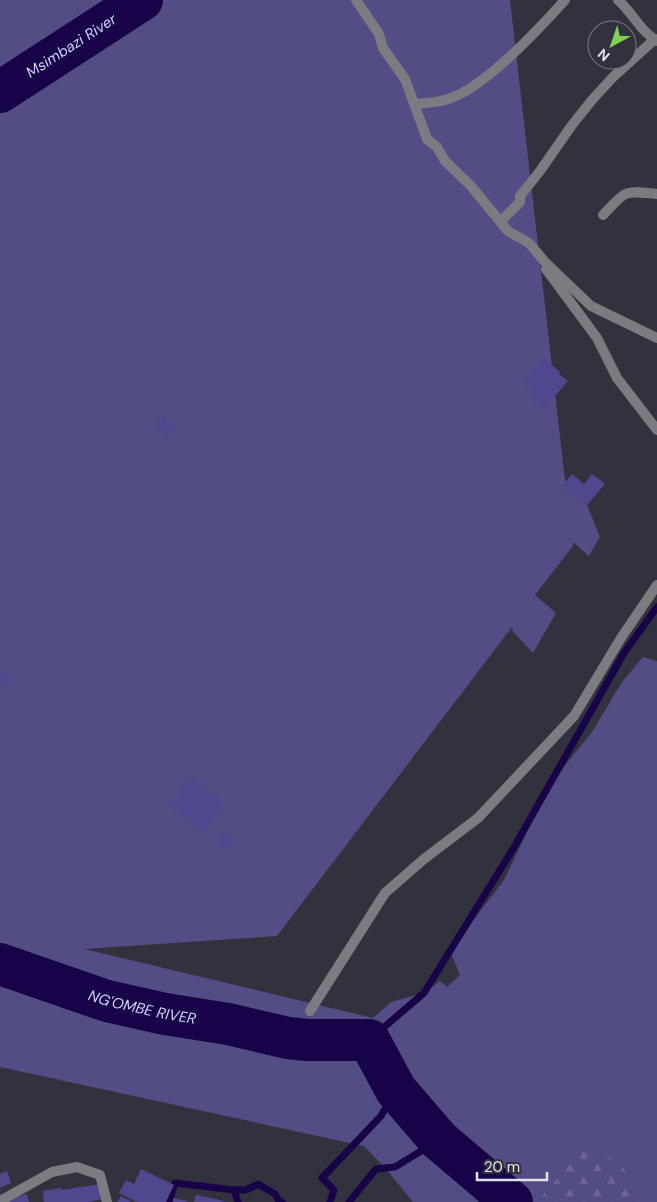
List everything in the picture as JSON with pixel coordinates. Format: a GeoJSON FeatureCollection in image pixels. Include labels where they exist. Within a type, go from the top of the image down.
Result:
{"type":"FeatureCollection","features":[{"type":"Feature","properties":{"kind":"street"},"geometry":{"type":"LineString","coordinates":[[356,0],[379,34],[383,48],[405,79],[427,139],[437,147],[445,161],[471,186],[508,231],[529,244],[591,306],[657,338]]}},
{"type":"Feature","properties":{"kind":"street"},"geometry":{"type":"LineString","coordinates":[[415,104],[434,104],[457,96],[480,82],[510,57],[565,0]]}},
{"type":"Feature","properties":{"kind":"street"},"geometry":{"type":"LineString","coordinates":[[501,222],[520,202],[520,196],[592,100],[612,77],[656,40],[647,35],[618,0]]}},
{"type":"Feature","properties":{"kind":"street"},"geometry":{"type":"LineString","coordinates":[[603,215],[625,194],[632,192],[657,194]]}},
{"type":"Feature","properties":{"kind":"street"},"geometry":{"type":"LineString","coordinates":[[529,244],[556,285],[597,338],[617,378],[657,430]]}},
{"type":"Feature","properties":{"kind":"street"},"geometry":{"type":"LineString","coordinates":[[310,1011],[326,983],[385,893],[424,859],[478,818],[574,716],[621,638],[657,585]]}},
{"type":"Feature","properties":{"kind":"street"},"geometry":{"type":"LineString","coordinates":[[0,1201],[52,1172],[76,1167],[100,1175],[106,1202]]}},
{"type":"Feature","properties":{"kind":"green space"},"geometry":{"type":"Polygon","coordinates":[[[0,0],[510,0],[566,489],[587,505],[600,537],[589,556],[573,542],[573,546],[535,595],[556,613],[533,653],[513,632],[512,627],[277,936],[84,949],[373,1018],[391,1002],[424,993],[440,981],[447,987],[460,975],[450,951],[504,880],[550,784],[592,732],[622,682],[643,657],[657,661],[657,1202],[413,1202],[387,1170],[364,1146],[0,1067],[0,0]]]}},
{"type":"Feature","properties":{"kind":"green space"},"geometry":{"type":"Polygon","coordinates":[[[581,1151],[619,1160],[644,1202],[537,1202],[581,1151]]]}},
{"type":"Feature","properties":{"kind":"building"},"geometry":{"type":"Polygon","coordinates":[[[543,358],[568,381],[544,409],[531,399],[536,393],[523,383],[543,358]]]}},
{"type":"Feature","properties":{"kind":"building"},"geometry":{"type":"Polygon","coordinates":[[[163,416],[175,427],[167,436],[155,425],[163,416]]]}},
{"type":"Feature","properties":{"kind":"building"},"geometry":{"type":"Polygon","coordinates":[[[572,474],[584,484],[592,474],[605,484],[587,505],[562,486],[572,474]]]}},
{"type":"Feature","properties":{"kind":"building"},"geometry":{"type":"Polygon","coordinates":[[[0,668],[8,679],[0,684],[0,668]]]}},
{"type":"Feature","properties":{"kind":"building"},"geometry":{"type":"Polygon","coordinates":[[[189,778],[224,803],[204,831],[169,806],[189,778]]]}},
{"type":"Feature","properties":{"kind":"building"},"geometry":{"type":"Polygon","coordinates":[[[225,833],[234,839],[228,849],[218,843],[225,833]]]}},
{"type":"Feature","properties":{"kind":"building"},"geometry":{"type":"Polygon","coordinates":[[[141,1169],[174,1185],[166,1202],[137,1202],[119,1193],[126,1180],[134,1184],[141,1169]]]}},
{"type":"Feature","properties":{"kind":"building"},"geometry":{"type":"Polygon","coordinates":[[[7,1171],[11,1183],[0,1188],[0,1174],[7,1171]]]}},
{"type":"Feature","properties":{"kind":"building"},"geometry":{"type":"Polygon","coordinates":[[[100,1184],[102,1199],[88,1202],[44,1202],[43,1191],[100,1184]]]}},
{"type":"Feature","properties":{"kind":"building"},"geometry":{"type":"Polygon","coordinates":[[[27,1194],[29,1202],[11,1202],[10,1199],[27,1194]]]}},
{"type":"Feature","properties":{"kind":"building"},"geometry":{"type":"Polygon","coordinates":[[[196,1195],[224,1201],[224,1202],[194,1202],[196,1195]]]}},
{"type":"Feature","properties":{"kind":"building"},"geometry":{"type":"Polygon","coordinates":[[[121,1196],[132,1202],[117,1202],[121,1196]]]}},
{"type":"Feature","properties":{"kind":"building"},"geometry":{"type":"Polygon","coordinates":[[[173,1198],[187,1201],[187,1202],[173,1202],[173,1198]]]}},
{"type":"Feature","properties":{"kind":"waterway","name":"Msimbazi River"},"geometry":{"type":"LineString","coordinates":[[0,92],[142,0]]}},
{"type":"Feature","properties":{"kind":"waterway"},"geometry":{"type":"LineString","coordinates":[[369,1040],[424,993],[513,849],[624,653],[657,607]]}},
{"type":"Feature","properties":{"kind":"waterway","name":"NG'OMBE RIVER"},"geometry":{"type":"LineString","coordinates":[[0,964],[107,1001],[165,1014],[228,1024],[288,1038],[307,1040],[369,1040],[396,1090],[439,1140],[512,1202]]}},
{"type":"Feature","properties":{"kind":"waterway"},"geometry":{"type":"LineString","coordinates":[[330,1202],[334,1190],[322,1178],[381,1116],[396,1090]]}},
{"type":"Feature","properties":{"kind":"waterway"},"geometry":{"type":"LineString","coordinates":[[349,1202],[376,1169],[395,1167],[439,1140]]}},
{"type":"Feature","properties":{"kind":"waterway"},"geometry":{"type":"LineString","coordinates":[[169,1202],[175,1183],[234,1190]]}},
{"type":"Feature","properties":{"kind":"waterway"},"geometry":{"type":"LineString","coordinates":[[238,1202],[234,1190],[246,1190],[258,1184],[275,1194],[279,1201],[282,1202]]}}]}
